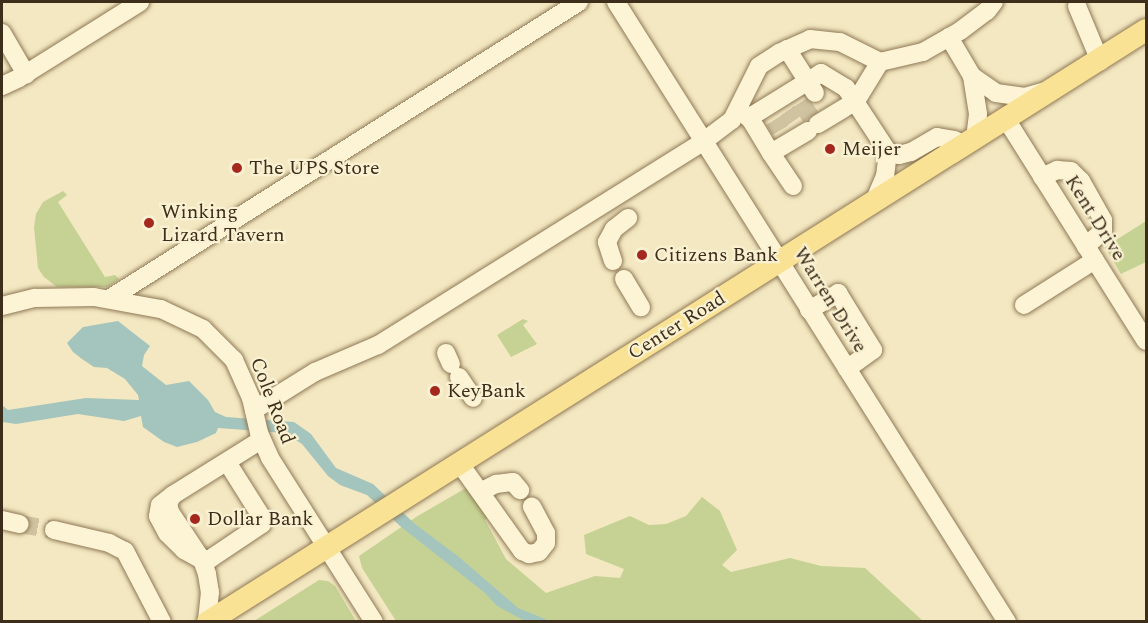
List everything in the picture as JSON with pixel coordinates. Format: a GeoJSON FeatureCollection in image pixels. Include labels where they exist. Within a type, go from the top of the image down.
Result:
{"type":"FeatureCollection","features":[{"type":"Feature","properties":{"kind":"main road","name":"Center Road"},"geometry":{"type":"LineString","coordinates":[[208,621],[329,548],[1052,90],[1144,36]]}},
{"type":"Feature","properties":{"kind":"street"},"geometry":{"type":"LineString","coordinates":[[2,86],[26,74],[140,2]]}},
{"type":"Feature","properties":{"kind":"street"},"geometry":{"type":"LineString","coordinates":[[109,299],[579,2]]}},
{"type":"Feature","properties":{"kind":"street","name":"Warren Drive"},"geometry":{"type":"LineString","coordinates":[[616,2],[1006,621]]}},
{"type":"Feature","properties":{"kind":"street"},"geometry":{"type":"LineString","coordinates":[[744,114],[759,66],[810,39],[840,42],[880,62],[922,52],[949,38],[987,11],[994,2]]}},
{"type":"Feature","properties":{"kind":"street"},"geometry":{"type":"LineString","coordinates":[[1078,3],[1100,61]]}},
{"type":"Feature","properties":{"kind":"street"},"geometry":{"type":"LineString","coordinates":[[2,33],[26,74]]}},
{"type":"Feature","properties":{"kind":"street"},"geometry":{"type":"LineString","coordinates":[[888,152],[899,155],[911,152],[938,137],[970,142],[978,114],[972,76],[949,38]]}},
{"type":"Feature","properties":{"kind":"street"},"geometry":{"type":"LineString","coordinates":[[788,50],[798,113]]}},
{"type":"Feature","properties":{"kind":"street"},"geometry":{"type":"LineString","coordinates":[[227,462],[261,516],[262,524],[210,559],[202,560],[175,543],[162,525],[158,510],[173,495],[227,462],[257,425],[315,372],[378,345],[704,141],[732,120],[744,114],[798,113],[856,100],[880,62]]}},
{"type":"Feature","properties":{"kind":"street"},"geometry":{"type":"LineString","coordinates":[[771,153],[821,73],[846,88],[888,152],[885,176],[874,202]]}},
{"type":"Feature","properties":{"kind":"street"},"geometry":{"type":"LineString","coordinates":[[972,76],[996,93],[1025,97],[1052,90]]}},
{"type":"Feature","properties":{"kind":"street"},"geometry":{"type":"LineString","coordinates":[[744,114],[793,186]]}},
{"type":"Feature","properties":{"kind":"street","name":"Kent Drive"},"geometry":{"type":"LineString","coordinates":[[1006,119],[1146,341]]}},
{"type":"Feature","properties":{"kind":"street"},"geometry":{"type":"LineString","coordinates":[[1024,305],[1091,253],[1103,231],[1103,220],[1081,181],[1071,171],[1057,170],[1042,177]]}},
{"type":"Feature","properties":{"kind":"street"},"geometry":{"type":"LineString","coordinates":[[613,261],[607,242],[614,230],[628,218]]}},
{"type":"Feature","properties":{"kind":"street"},"geometry":{"type":"LineString","coordinates":[[624,279],[641,307]]}},
{"type":"Feature","properties":{"kind":"street"},"geometry":{"type":"LineString","coordinates":[[809,310],[838,293],[873,350],[847,369]]}},
{"type":"Feature","properties":{"kind":"street","name":"Cole Road"},"geometry":{"type":"LineString","coordinates":[[2,306],[34,298],[66,296],[109,299],[161,309],[203,329],[234,360],[244,379],[257,425],[270,458],[374,621]]}},
{"type":"Feature","properties":{"kind":"street"},"geometry":{"type":"LineString","coordinates":[[452,365],[473,398]]}},
{"type":"Feature","properties":{"kind":"street"},"geometry":{"type":"LineString","coordinates":[[460,464],[482,491],[522,551],[529,554],[539,552],[546,543],[546,533],[532,507]]}},
{"type":"Feature","properties":{"kind":"street"},"geometry":{"type":"LineString","coordinates":[[482,491],[495,484],[513,482],[520,490]]}},
{"type":"Feature","properties":{"kind":"street"},"geometry":{"type":"LineString","coordinates":[[2,520],[20,524]]}},
{"type":"Feature","properties":{"kind":"street"},"geometry":{"type":"LineString","coordinates":[[54,530],[109,543],[125,551],[162,621]]}},
{"type":"Feature","properties":{"kind":"street"},"geometry":{"type":"LineString","coordinates":[[202,560],[209,582],[208,621]]}},
{"type":"Feature","properties":{"kind":"green space"},"geometry":{"type":"Polygon","coordinates":[[[63,191],[67,195],[58,202],[105,277],[115,275],[119,279],[108,287],[57,287],[44,277],[38,268],[34,227],[36,214],[43,202],[63,191]]]}},
{"type":"Feature","properties":{"kind":"green space"},"geometry":{"type":"Polygon","coordinates":[[[1146,221],[1146,262],[1121,274],[1105,247],[1146,221]]]}},
{"type":"Feature","properties":{"kind":"green space"},"geometry":{"type":"Polygon","coordinates":[[[523,319],[528,321],[523,325],[537,344],[511,357],[497,335],[523,319]]]}},
{"type":"Feature","properties":{"kind":"green space"},"geometry":{"type":"Polygon","coordinates":[[[466,488],[484,503],[491,514],[485,520],[506,559],[546,593],[595,576],[620,578],[624,569],[586,554],[584,535],[630,516],[649,525],[666,524],[686,516],[702,497],[720,511],[737,550],[722,565],[731,572],[790,558],[821,566],[865,568],[923,621],[396,621],[362,568],[359,556],[416,517],[466,488]]]}},
{"type":"Feature","properties":{"kind":"green space"},"geometry":{"type":"Polygon","coordinates":[[[319,580],[328,581],[335,586],[356,621],[254,621],[319,580]]]}},
{"type":"Feature","properties":{"kind":"water"},"geometry":{"type":"Polygon","coordinates":[[[118,321],[150,346],[144,355],[142,366],[166,385],[189,381],[208,400],[215,412],[226,417],[294,422],[311,434],[336,468],[373,484],[415,524],[459,557],[518,608],[550,621],[525,621],[497,606],[485,593],[400,526],[367,495],[340,485],[328,476],[302,444],[285,433],[218,428],[216,433],[197,442],[177,447],[164,442],[143,427],[141,416],[124,421],[78,414],[16,424],[2,422],[2,405],[8,410],[86,398],[139,400],[138,395],[125,379],[107,368],[94,367],[73,352],[67,343],[83,327],[118,321]]]}},
{"type":"Feature","properties":{"kind":"tunnel"},"geometry":{"type":"LineString","coordinates":[[801,102],[816,125]]}},
{"type":"Feature","properties":{"kind":"tunnel"},"geometry":{"type":"LineString","coordinates":[[787,111],[794,121]]}},
{"type":"Feature","properties":{"kind":"tunnel"},"geometry":{"type":"LineString","coordinates":[[774,120],[780,130]]}},
{"type":"Feature","properties":{"kind":"tunnel"},"geometry":{"type":"LineString","coordinates":[[20,524],[54,530]]}},
{"type":"Feature","properties":{"kind":"place","name":"Meijer"},"geometry":{"type":"Point","coordinates":[830,149]}},
{"type":"Feature","properties":{"kind":"place","name":"The UPS Store"},"geometry":{"type":"Point","coordinates":[237,168]}},
{"type":"Feature","properties":{"kind":"place","name":"Winking Lizard Tavern"},"geometry":{"type":"Point","coordinates":[149,223]}},
{"type":"Feature","properties":{"kind":"place","name":"Citizens Bank"},"geometry":{"type":"Point","coordinates":[642,255]}},
{"type":"Feature","properties":{"kind":"place","name":"KeyBank"},"geometry":{"type":"Point","coordinates":[435,391]}},
{"type":"Feature","properties":{"kind":"place","name":"Dollar Bank"},"geometry":{"type":"Point","coordinates":[195,519]}}]}
